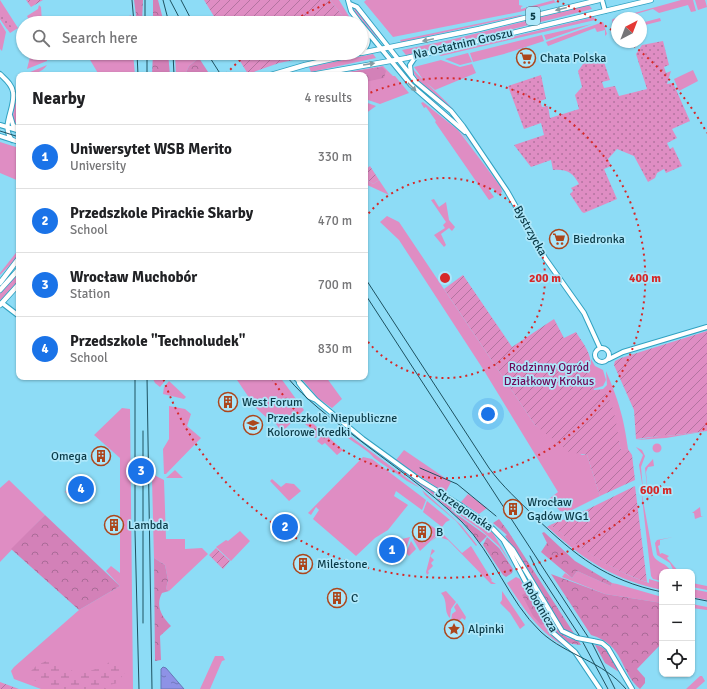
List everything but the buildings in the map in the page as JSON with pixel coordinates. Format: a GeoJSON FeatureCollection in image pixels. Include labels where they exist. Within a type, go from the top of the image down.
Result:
{"type":"FeatureCollection","features":[{"type":"Feature","properties":{"kind":"main road","name":"Na Ostatnim Groszu"},"geometry":{"type":"LineString","coordinates":[[389,48],[493,26],[599,0]]}},
{"type":"Feature","properties":{"kind":"main road","name":"Na Ostatnim Groszu"},"geometry":{"type":"LineString","coordinates":[[391,60],[417,56],[651,0]]}},
{"type":"Feature","properties":{"kind":"main road","name":"5"},"geometry":{"type":"LineString","coordinates":[[368,52],[389,48]]}},
{"type":"Feature","properties":{"kind":"main road","name":"5"},"geometry":{"type":"LineString","coordinates":[[281,72],[328,60]]}},
{"type":"Feature","properties":{"kind":"main road","name":"5"},"geometry":{"type":"LineString","coordinates":[[327,72],[391,60]]}},
{"type":"Feature","properties":{"kind":"main road"},"geometry":{"type":"LineString","coordinates":[[0,283],[16,262]]}},
{"type":"Feature","properties":{"kind":"main road"},"geometry":{"type":"LineString","coordinates":[[0,290],[16,272]]}},
{"type":"Feature","properties":{"kind":"main road"},"geometry":{"type":"LineString","coordinates":[[1,304],[16,287]]}},
{"type":"Feature","properties":{"kind":"street"},"geometry":{"type":"LineString","coordinates":[[602,0],[605,11]]}},
{"type":"Feature","properties":{"kind":"street","name":"Bystrzycka"},"geometry":{"type":"LineString","coordinates":[[349,2],[357,7],[364,16]]}},
{"type":"Feature","properties":{"kind":"street","name":"Bystrzycka"},"geometry":{"type":"LineString","coordinates":[[349,2],[351,11],[355,16]]}},
{"type":"Feature","properties":{"kind":"street","name":"Bystrzycka"},"geometry":{"type":"LineString","coordinates":[[368,21],[411,75],[456,117],[510,195],[545,258],[584,313],[600,348]]}},
{"type":"Feature","properties":{"kind":"street","name":"Bystrzycka"},"geometry":{"type":"LineString","coordinates":[[368,33],[411,85],[469,136]]}},
{"type":"Feature","properties":{"kind":"street"},"geometry":{"type":"LineString","coordinates":[[411,75],[410,65],[417,56]]}},
{"type":"Feature","properties":{"kind":"street"},"geometry":{"type":"LineString","coordinates":[[0,74],[13,91],[10,113],[6,127],[7,133],[12,140]]}},
{"type":"Feature","properties":{"kind":"street"},"geometry":{"type":"LineString","coordinates":[[438,109],[443,109],[443,104]]}},
{"type":"Feature","properties":{"kind":"street"},"geometry":{"type":"LineString","coordinates":[[10,113],[12,125],[16,128]]}},
{"type":"Feature","properties":{"kind":"street"},"geometry":{"type":"LineString","coordinates":[[0,125],[16,130]]}},
{"type":"Feature","properties":{"kind":"street"},"geometry":{"type":"LineString","coordinates":[[0,136],[16,141]]}},
{"type":"Feature","properties":{"kind":"street"},"geometry":{"type":"LineString","coordinates":[[1,304],[16,314]]}},
{"type":"Feature","properties":{"kind":"street"},"geometry":{"type":"LineString","coordinates":[[623,352],[608,351],[600,348],[595,353],[596,359],[602,362],[623,352],[707,327]]}},
{"type":"Feature","properties":{"kind":"street"},"geometry":{"type":"LineString","coordinates":[[608,351],[608,359]]}},
{"type":"Feature","properties":{"kind":"street","name":"Strzegomska"},"geometry":{"type":"LineString","coordinates":[[299,380],[316,400],[369,444],[420,481],[484,521],[503,538],[513,550],[559,628],[567,635],[601,643],[608,648],[632,689]]}},
{"type":"Feature","properties":{"kind":"street","name":"Robotnicza"},"geometry":{"type":"LineString","coordinates":[[503,538],[552,632],[575,652],[600,689]]}},
{"type":"Feature","properties":{"kind":"green space"},"geometry":{"type":"Polygon","coordinates":[[[0,0],[16,25],[16,29],[10,33],[0,19],[0,0]]]}},
{"type":"Feature","properties":{"kind":"green space"},"geometry":{"type":"Polygon","coordinates":[[[26,0],[43,0],[31,7],[26,0]]]}},
{"type":"Feature","properties":{"kind":"green space"},"geometry":{"type":"Polygon","coordinates":[[[134,0],[143,0],[142,16],[136,16],[134,0]]]}},
{"type":"Feature","properties":{"kind":"green space"},"geometry":{"type":"Polygon","coordinates":[[[153,0],[158,0],[162,16],[153,16],[153,0]]]}},
{"type":"Feature","properties":{"kind":"green space"},"geometry":{"type":"Polygon","coordinates":[[[204,0],[330,0],[343,16],[214,16],[204,0]]]}},
{"type":"Feature","properties":{"kind":"green space"},"geometry":{"type":"Polygon","coordinates":[[[330,0],[339,0],[349,16],[343,16],[330,0]]]}},
{"type":"Feature","properties":{"kind":"green space"},"geometry":{"type":"Polygon","coordinates":[[[366,0],[519,0],[519,5],[523,6],[521,9],[554,0],[555,2],[565,0],[519,12],[393,37],[364,2],[366,0]]]}},
{"type":"Feature","properties":{"kind":"green space"},"geometry":{"type":"Polygon","coordinates":[[[681,0],[693,0],[696,11],[691,12],[688,5],[659,13],[653,9],[638,12],[681,0]]]}},
{"type":"Feature","properties":{"kind":"green space"},"geometry":{"type":"Polygon","coordinates":[[[695,0],[705,0],[707,7],[698,10],[695,0]]]}},
{"type":"Feature","properties":{"kind":"green space"},"geometry":{"type":"Polygon","coordinates":[[[39,5],[41,7],[42,16],[27,16],[38,9],[39,5]]]}},
{"type":"Feature","properties":{"kind":"green space"},"geometry":{"type":"Polygon","coordinates":[[[589,5],[592,9],[425,51],[406,55],[402,50],[450,40],[589,5]]]}},
{"type":"Feature","properties":{"kind":"green space"},"geometry":{"type":"Polygon","coordinates":[[[353,6],[361,16],[358,16],[353,6]]]}},
{"type":"Feature","properties":{"kind":"green space"},"geometry":{"type":"Polygon","coordinates":[[[0,15],[4,16],[13,29],[7,29],[0,19],[0,15]]]}},
{"type":"Feature","properties":{"kind":"green space"},"geometry":{"type":"Polygon","coordinates":[[[525,15],[401,42],[400,40],[525,15]]]}},
{"type":"Feature","properties":{"kind":"green space"},"geometry":{"type":"Polygon","coordinates":[[[594,17],[595,20],[441,56],[439,55],[594,17]]]}},
{"type":"Feature","properties":{"kind":"green space"},"geometry":{"type":"Polygon","coordinates":[[[660,18],[661,21],[647,24],[647,21],[660,18]]]}},
{"type":"Feature","properties":{"kind":"green space"},"geometry":{"type":"Polygon","coordinates":[[[0,22],[6,32],[2,51],[0,49],[0,22]]]}},
{"type":"Feature","properties":{"kind":"green space"},"geometry":{"type":"Polygon","coordinates":[[[603,22],[607,34],[605,36],[605,30],[597,32],[595,28],[548,46],[546,42],[603,22]]]}},
{"type":"Feature","properties":{"kind":"green space"},"geometry":{"type":"Polygon","coordinates":[[[368,24],[379,37],[377,38],[368,27],[368,24]]]}},
{"type":"Feature","properties":{"kind":"green space"},"geometry":{"type":"Polygon","coordinates":[[[592,24],[546,40],[544,35],[592,24]]]}},
{"type":"Feature","properties":{"kind":"green space"},"geometry":{"type":"Polygon","coordinates":[[[542,35],[544,41],[473,62],[470,53],[542,35]]]}},
{"type":"Feature","properties":{"kind":"green space"},"geometry":{"type":"Polygon","coordinates":[[[663,41],[669,65],[664,67],[666,73],[671,71],[667,84],[673,83],[690,121],[672,129],[677,138],[667,143],[670,149],[673,147],[682,166],[666,173],[664,169],[657,173],[655,178],[648,182],[634,156],[617,149],[608,159],[611,166],[604,169],[617,199],[584,213],[570,194],[573,191],[571,188],[579,184],[572,174],[562,170],[553,170],[551,160],[531,167],[514,145],[544,135],[541,123],[524,129],[508,86],[541,75],[546,99],[540,101],[542,107],[548,106],[550,118],[579,109],[575,95],[582,87],[578,71],[583,64],[603,59],[610,80],[602,82],[604,88],[615,86],[619,96],[647,89],[636,54],[640,48],[647,48],[647,44],[663,41]]]}},
{"type":"Feature","properties":{"kind":"green space"},"geometry":{"type":"Polygon","coordinates":[[[468,53],[472,62],[460,65],[445,59],[468,53]]]}},
{"type":"Feature","properties":{"kind":"green space"},"geometry":{"type":"Polygon","coordinates":[[[373,54],[376,58],[368,60],[368,55],[373,54]]]}},
{"type":"Feature","properties":{"kind":"green space"},"geometry":{"type":"Polygon","coordinates":[[[29,60],[47,60],[47,61],[27,69],[29,60]]]}},
{"type":"Feature","properties":{"kind":"green space"},"geometry":{"type":"Polygon","coordinates":[[[90,60],[134,60],[135,72],[97,72],[90,60]]]}},
{"type":"Feature","properties":{"kind":"green space"},"geometry":{"type":"Polygon","coordinates":[[[153,60],[169,60],[170,72],[152,72],[153,60]]]}},
{"type":"Feature","properties":{"kind":"green space"},"geometry":{"type":"Polygon","coordinates":[[[175,60],[196,60],[189,66],[186,72],[176,72],[175,60]]]}},
{"type":"Feature","properties":{"kind":"green space"},"geometry":{"type":"Polygon","coordinates":[[[196,60],[200,60],[208,72],[186,72],[189,66],[196,60]]]}},
{"type":"Feature","properties":{"kind":"green space"},"geometry":{"type":"Polygon","coordinates":[[[239,60],[294,60],[279,63],[254,72],[247,72],[239,60]]]}},
{"type":"Feature","properties":{"kind":"green space"},"geometry":{"type":"Polygon","coordinates":[[[343,60],[367,60],[311,72],[309,67],[343,60]]]}},
{"type":"Feature","properties":{"kind":"green space"},"geometry":{"type":"Polygon","coordinates":[[[441,60],[460,67],[472,64],[476,73],[435,90],[424,81],[414,67],[441,60]]]}},
{"type":"Feature","properties":{"kind":"green space"},"geometry":{"type":"Polygon","coordinates":[[[47,65],[39,72],[30,72],[47,65]]]}},
{"type":"Feature","properties":{"kind":"green space"},"geometry":{"type":"Polygon","coordinates":[[[383,66],[393,76],[395,76],[409,93],[380,104],[368,100],[368,72],[348,72],[383,66]]]}},
{"type":"Feature","properties":{"kind":"green space"},"geometry":{"type":"Polygon","coordinates":[[[382,67],[386,71],[384,78],[368,81],[368,72],[350,72],[382,67]]]}},
{"type":"Feature","properties":{"kind":"green space"},"geometry":{"type":"Polygon","coordinates":[[[412,68],[448,103],[458,116],[425,87],[414,74],[412,68]]]}},
{"type":"Feature","properties":{"kind":"green space"},"geometry":{"type":"Polygon","coordinates":[[[403,70],[419,88],[442,107],[414,86],[402,71],[403,70]]]}},
{"type":"Feature","properties":{"kind":"green space"},"geometry":{"type":"Polygon","coordinates":[[[693,70],[698,81],[679,91],[674,79],[693,70]]]}},
{"type":"Feature","properties":{"kind":"green space"},"geometry":{"type":"Polygon","coordinates":[[[425,101],[459,129],[477,151],[458,129],[425,101]]]}},
{"type":"Feature","properties":{"kind":"green space"},"geometry":{"type":"Polygon","coordinates":[[[16,102],[16,123],[12,122],[16,102]]]}},
{"type":"Feature","properties":{"kind":"green space"},"geometry":{"type":"Polygon","coordinates":[[[423,102],[458,130],[501,187],[502,192],[498,195],[493,188],[489,190],[494,197],[489,200],[435,122],[436,121],[426,107],[424,108],[421,103],[423,102]]]}},
{"type":"Feature","properties":{"kind":"green space"},"geometry":{"type":"Polygon","coordinates":[[[368,103],[376,106],[368,112],[368,103]]]}},
{"type":"Feature","properties":{"kind":"green space"},"geometry":{"type":"Polygon","coordinates":[[[0,142],[16,147],[16,180],[0,173],[0,142]]]}},
{"type":"Feature","properties":{"kind":"green space"},"geometry":{"type":"Polygon","coordinates":[[[370,166],[379,180],[373,184],[368,180],[368,168],[370,166]]]}},
{"type":"Feature","properties":{"kind":"green space"},"geometry":{"type":"Polygon","coordinates":[[[368,180],[373,184],[379,180],[389,195],[368,185],[368,180]]]}},
{"type":"Feature","properties":{"kind":"green space"},"geometry":{"type":"Polygon","coordinates":[[[434,199],[439,207],[446,202],[449,220],[455,227],[452,231],[449,228],[441,234],[446,245],[444,247],[434,235],[445,228],[443,225],[446,222],[431,200],[434,199]]]}},
{"type":"Feature","properties":{"kind":"green space"},"geometry":{"type":"Polygon","coordinates":[[[387,216],[399,222],[535,425],[582,455],[587,455],[600,496],[568,512],[560,511],[549,499],[558,492],[483,369],[399,240],[380,222],[387,216]]]}},
{"type":"Feature","properties":{"kind":"green space"},"geometry":{"type":"Polygon","coordinates":[[[16,253],[16,259],[0,275],[16,253]]]}},
{"type":"Feature","properties":{"kind":"green space"},"geometry":{"type":"Polygon","coordinates":[[[16,275],[16,283],[0,301],[0,293],[16,275]]]}},
{"type":"Feature","properties":{"kind":"green space","name":"Rodzinny Ogród Działkowy Krokus"},"geometry":{"type":"Polygon","coordinates":[[[463,275],[512,347],[554,319],[564,338],[576,332],[589,355],[590,364],[588,368],[594,390],[602,390],[607,395],[610,402],[615,418],[621,450],[628,449],[632,455],[635,480],[600,496],[587,455],[569,452],[535,425],[444,289],[463,275]]]}},
{"type":"Feature","properties":{"kind":"green space","name":"Rodzinny Ogród Działkowy Krokus"},"geometry":{"type":"Polygon","coordinates":[[[707,331],[707,431],[666,436],[665,434],[636,439],[634,410],[614,365],[615,361],[707,331]]]}},
{"type":"Feature","properties":{"kind":"green space"},"geometry":{"type":"Polygon","coordinates":[[[591,359],[595,366],[603,370],[606,380],[603,386],[593,389],[588,368],[591,364],[591,359]]]}},
{"type":"Feature","properties":{"kind":"green space"},"geometry":{"type":"Polygon","coordinates":[[[606,371],[617,400],[625,428],[628,449],[621,451],[619,442],[594,390],[603,389],[607,385],[606,371]]]}},
{"type":"Feature","properties":{"kind":"green space"},"geometry":{"type":"Polygon","coordinates":[[[154,380],[163,380],[164,382],[160,387],[154,380]]]}},
{"type":"Feature","properties":{"kind":"green space"},"geometry":{"type":"Polygon","coordinates":[[[237,380],[282,380],[304,410],[282,432],[270,416],[267,418],[256,408],[237,380]]]}},
{"type":"Feature","properties":{"kind":"green space"},"geometry":{"type":"Polygon","coordinates":[[[303,380],[328,380],[342,399],[332,408],[319,399],[303,380]]]}},
{"type":"Feature","properties":{"kind":"green space"},"geometry":{"type":"Polygon","coordinates":[[[169,381],[186,397],[184,399],[163,394],[164,387],[169,381]]]}},
{"type":"Feature","properties":{"kind":"green space"},"geometry":{"type":"Polygon","coordinates":[[[169,406],[185,409],[191,414],[187,426],[201,438],[166,474],[164,474],[163,449],[169,439],[169,406]]]}},
{"type":"Feature","properties":{"kind":"green space"},"geometry":{"type":"Polygon","coordinates":[[[122,408],[130,409],[133,689],[41,689],[14,679],[11,671],[79,610],[120,586],[106,571],[111,566],[120,573],[120,458],[94,435],[122,408]]]}},
{"type":"Feature","properties":{"kind":"green space"},"geometry":{"type":"Polygon","coordinates":[[[309,420],[343,450],[337,455],[325,443],[322,445],[317,441],[320,438],[318,436],[315,438],[311,434],[314,431],[305,424],[309,420]]]}},
{"type":"Feature","properties":{"kind":"green space"},"geometry":{"type":"Polygon","coordinates":[[[707,431],[666,438],[636,440],[659,436],[665,433],[667,436],[707,431]]]}},
{"type":"Feature","properties":{"kind":"green space"},"geometry":{"type":"Polygon","coordinates":[[[353,432],[431,490],[430,492],[352,434],[353,432]]]}},
{"type":"Feature","properties":{"kind":"green space"},"geometry":{"type":"Polygon","coordinates":[[[350,436],[420,488],[407,481],[374,458],[366,450],[348,438],[350,436]]]}},
{"type":"Feature","properties":{"kind":"green space"},"geometry":{"type":"Polygon","coordinates":[[[655,444],[659,444],[661,448],[659,452],[655,452],[653,450],[653,446],[655,444]]]}},
{"type":"Feature","properties":{"kind":"green space"},"geometry":{"type":"Polygon","coordinates":[[[636,447],[642,450],[645,456],[641,467],[643,489],[639,465],[643,455],[636,447]]]}},
{"type":"Feature","properties":{"kind":"green space"},"geometry":{"type":"Polygon","coordinates":[[[404,450],[451,482],[445,493],[396,460],[404,450]]]}},
{"type":"Feature","properties":{"kind":"green space"},"geometry":{"type":"Polygon","coordinates":[[[363,457],[372,459],[426,500],[422,510],[396,491],[394,496],[408,505],[388,530],[375,538],[356,556],[313,519],[319,510],[316,507],[311,515],[308,513],[363,457]]]}},
{"type":"Feature","properties":{"kind":"green space"},"geometry":{"type":"Polygon","coordinates":[[[653,459],[654,466],[648,467],[646,472],[649,505],[645,468],[653,459]]]}},
{"type":"Feature","properties":{"kind":"green space"},"geometry":{"type":"Polygon","coordinates":[[[175,470],[183,478],[166,478],[175,470]]]}},
{"type":"Feature","properties":{"kind":"green space"},"geometry":{"type":"Polygon","coordinates":[[[154,475],[164,480],[166,539],[185,539],[185,549],[202,548],[208,554],[169,591],[166,589],[168,580],[165,565],[154,558],[152,479],[154,475]]]}},
{"type":"Feature","properties":{"kind":"green space"},"geometry":{"type":"Polygon","coordinates":[[[272,479],[281,487],[286,483],[294,484],[301,491],[289,501],[270,481],[272,479]]]}},
{"type":"Feature","properties":{"kind":"green space"},"geometry":{"type":"Polygon","coordinates":[[[9,480],[45,515],[0,562],[0,488],[9,480]]]}},
{"type":"Feature","properties":{"kind":"green space"},"geometry":{"type":"Polygon","coordinates":[[[71,485],[85,496],[76,501],[65,492],[71,485]]]}},
{"type":"Feature","properties":{"kind":"green space"},"geometry":{"type":"Polygon","coordinates":[[[635,486],[647,582],[620,571],[596,558],[550,525],[568,519],[635,486]]]}},
{"type":"Feature","properties":{"kind":"green space"},"geometry":{"type":"Polygon","coordinates":[[[641,489],[653,555],[669,569],[659,569],[659,580],[653,579],[651,576],[641,489]]]}},
{"type":"Feature","properties":{"kind":"green space"},"geometry":{"type":"Polygon","coordinates":[[[422,490],[461,525],[477,545],[476,546],[456,521],[425,495],[422,490]]]}},
{"type":"Feature","properties":{"kind":"green space"},"geometry":{"type":"Polygon","coordinates":[[[431,490],[454,503],[451,510],[487,536],[480,543],[464,523],[430,492],[431,490]]]}},
{"type":"Feature","properties":{"kind":"green space"},"geometry":{"type":"Polygon","coordinates":[[[468,494],[487,508],[479,514],[461,502],[468,494]]]}},
{"type":"Feature","properties":{"kind":"green space"},"geometry":{"type":"Polygon","coordinates":[[[427,501],[450,520],[442,527],[423,512],[427,501]]]}},
{"type":"Feature","properties":{"kind":"green space"},"geometry":{"type":"Polygon","coordinates":[[[455,504],[493,533],[512,565],[499,546],[481,530],[453,510],[455,504]]]}},
{"type":"Feature","properties":{"kind":"green space"},"geometry":{"type":"Polygon","coordinates":[[[700,507],[701,516],[703,516],[695,519],[694,513],[692,513],[700,507]]]}},
{"type":"Feature","properties":{"kind":"green space"},"geometry":{"type":"Polygon","coordinates":[[[45,515],[120,586],[79,610],[11,549],[45,515]]]}},
{"type":"Feature","properties":{"kind":"green space"},"geometry":{"type":"Polygon","coordinates":[[[499,519],[575,635],[563,629],[522,560],[505,536],[507,535],[493,523],[499,519]]]}},
{"type":"Feature","properties":{"kind":"green space"},"geometry":{"type":"Polygon","coordinates":[[[430,525],[440,532],[420,551],[413,539],[415,536],[424,543],[426,541],[424,537],[427,534],[430,537],[433,535],[428,528],[430,525]]]}},
{"type":"Feature","properties":{"kind":"green space"},"geometry":{"type":"Polygon","coordinates":[[[550,525],[585,550],[622,572],[649,583],[649,579],[659,582],[659,589],[630,581],[602,568],[576,551],[547,527],[550,525]]]}},
{"type":"Feature","properties":{"kind":"green space"},"geometry":{"type":"Polygon","coordinates":[[[240,531],[250,541],[231,561],[216,547],[226,540],[228,541],[240,531]]]}},
{"type":"Feature","properties":{"kind":"green space"},"geometry":{"type":"Polygon","coordinates":[[[441,532],[462,553],[471,546],[492,580],[491,581],[496,584],[491,584],[448,540],[442,538],[442,535],[430,542],[441,532]]]}},
{"type":"Feature","properties":{"kind":"green space"},"geometry":{"type":"Polygon","coordinates":[[[544,532],[575,561],[612,583],[611,586],[577,571],[572,578],[541,552],[547,543],[542,533],[544,532]]]}},
{"type":"Feature","properties":{"kind":"green space"},"geometry":{"type":"Polygon","coordinates":[[[392,536],[402,542],[404,541],[402,539],[410,537],[403,557],[397,551],[403,546],[392,536]]]}},
{"type":"Feature","properties":{"kind":"green space"},"geometry":{"type":"Polygon","coordinates":[[[487,537],[499,548],[513,569],[512,573],[506,577],[503,575],[483,545],[487,537]]]}},
{"type":"Feature","properties":{"kind":"green space"},"geometry":{"type":"Polygon","coordinates":[[[673,537],[660,540],[660,545],[658,546],[660,554],[662,553],[669,556],[667,558],[676,569],[673,569],[670,563],[657,555],[655,543],[657,540],[673,537]]]}},
{"type":"Feature","properties":{"kind":"green space"},"geometry":{"type":"Polygon","coordinates":[[[411,541],[416,549],[409,556],[406,553],[411,541]]]}},
{"type":"Feature","properties":{"kind":"green space"},"geometry":{"type":"Polygon","coordinates":[[[216,548],[230,561],[223,569],[209,555],[216,548]]]}},
{"type":"Feature","properties":{"kind":"green space"},"geometry":{"type":"Polygon","coordinates":[[[432,549],[435,551],[430,556],[432,549]]]}},
{"type":"Feature","properties":{"kind":"green space"},"geometry":{"type":"Polygon","coordinates":[[[430,556],[434,560],[431,563],[433,566],[428,571],[429,573],[427,575],[426,572],[430,556]]]}},
{"type":"Feature","properties":{"kind":"green space"},"geometry":{"type":"Polygon","coordinates":[[[154,558],[165,565],[168,580],[166,589],[169,591],[162,593],[159,607],[162,615],[171,626],[160,636],[161,660],[155,661],[154,558]]]}},
{"type":"Feature","properties":{"kind":"green space"},"geometry":{"type":"Polygon","coordinates":[[[519,563],[560,632],[568,638],[578,640],[581,645],[566,641],[556,633],[538,604],[518,565],[519,563]]]}},
{"type":"Feature","properties":{"kind":"green space"},"geometry":{"type":"Polygon","coordinates":[[[577,571],[611,586],[612,583],[617,584],[659,596],[659,603],[605,594],[562,577],[565,573],[572,578],[577,571]]]}},
{"type":"Feature","properties":{"kind":"green space"},"geometry":{"type":"Polygon","coordinates":[[[551,574],[605,594],[659,603],[659,646],[637,669],[645,678],[645,683],[640,689],[633,682],[616,652],[610,645],[602,639],[591,635],[551,574]]]}},
{"type":"Feature","properties":{"kind":"green space"},"geometry":{"type":"Polygon","coordinates":[[[516,577],[520,579],[551,633],[570,649],[550,637],[527,612],[507,583],[516,577]]]}},
{"type":"Feature","properties":{"kind":"green space"},"geometry":{"type":"Polygon","coordinates":[[[695,584],[707,586],[707,590],[695,588],[695,584]]]}},
{"type":"Feature","properties":{"kind":"green space"},"geometry":{"type":"Polygon","coordinates":[[[695,590],[707,592],[707,600],[695,598],[695,590]]]}},
{"type":"Feature","properties":{"kind":"green space"},"geometry":{"type":"Polygon","coordinates":[[[446,591],[456,602],[451,609],[450,618],[447,612],[445,600],[441,593],[446,591]]]}},
{"type":"Feature","properties":{"kind":"green space"},"geometry":{"type":"Polygon","coordinates":[[[502,591],[525,625],[520,629],[510,613],[500,603],[502,600],[502,591]]]}},
{"type":"Feature","properties":{"kind":"green space"},"geometry":{"type":"Polygon","coordinates":[[[527,592],[546,623],[541,625],[533,616],[522,595],[527,592]]]}},
{"type":"Feature","properties":{"kind":"green space"},"geometry":{"type":"Polygon","coordinates":[[[457,603],[466,617],[465,620],[462,618],[458,622],[451,621],[452,614],[456,611],[454,607],[457,603]]]}},
{"type":"Feature","properties":{"kind":"green space"},"geometry":{"type":"Polygon","coordinates":[[[695,605],[707,607],[707,610],[695,608],[695,605]]]}},
{"type":"Feature","properties":{"kind":"green space"},"geometry":{"type":"Polygon","coordinates":[[[595,645],[600,646],[607,651],[619,672],[605,663],[595,645]]]}},
{"type":"Feature","properties":{"kind":"green space"},"geometry":{"type":"Polygon","coordinates":[[[215,656],[223,656],[225,660],[222,661],[210,689],[200,689],[215,656]]]}},
{"type":"Feature","properties":{"kind":"green space"},"geometry":{"type":"Polygon","coordinates":[[[113,657],[126,671],[117,683],[102,687],[108,689],[54,689],[34,680],[30,672],[37,665],[51,659],[78,674],[102,667],[106,665],[113,657]]]}},
{"type":"Feature","properties":{"kind":"green space"},"geometry":{"type":"Polygon","coordinates":[[[700,676],[702,676],[705,681],[696,689],[686,689],[700,676]]]}},
{"type":"Feature","properties":{"kind":"green space"},"geometry":{"type":"Polygon","coordinates":[[[0,682],[19,689],[0,689],[0,682]]]}},
{"type":"Feature","properties":{"kind":"water"},"geometry":{"type":"Polygon","coordinates":[[[163,667],[166,668],[184,689],[161,689],[161,669],[163,667]]]}},
{"type":"Feature","properties":{"kind":"tram line"},"geometry":{"type":"LineString","coordinates":[[0,131],[16,136]]}},
{"type":"Feature","properties":{"kind":"tram line"},"geometry":{"type":"LineString","coordinates":[[290,380],[318,408],[422,488],[462,522],[483,548],[529,620],[541,632],[562,647],[607,672],[617,679],[626,689]]}},
{"type":"Feature","properties":{"kind":"railway"},"geometry":{"type":"LineString","coordinates":[[132,0],[133,16]]}},
{"type":"Feature","properties":{"kind":"railway"},"geometry":{"type":"LineString","coordinates":[[145,0],[145,16]]}},
{"type":"Feature","properties":{"kind":"railway"},"geometry":{"type":"LineString","coordinates":[[163,0],[167,16]]}},
{"type":"Feature","properties":{"kind":"railway"},"geometry":{"type":"LineString","coordinates":[[170,0],[178,16]]}},
{"type":"Feature","properties":{"kind":"railway"},"geometry":{"type":"LineString","coordinates":[[181,0],[189,16]]}},
{"type":"Feature","properties":{"kind":"railway"},"geometry":{"type":"LineString","coordinates":[[137,60],[138,72]]}},
{"type":"Feature","properties":{"kind":"railway"},"geometry":{"type":"LineString","coordinates":[[147,60],[147,72]]}},
{"type":"Feature","properties":{"kind":"railway"},"geometry":{"type":"LineString","coordinates":[[173,60],[174,72]]}},
{"type":"Feature","properties":{"kind":"railway"},"geometry":{"type":"LineString","coordinates":[[211,60],[219,72]]}},
{"type":"Feature","properties":{"kind":"railway"},"geometry":{"type":"LineString","coordinates":[[368,283],[489,468],[505,487],[550,531],[592,565],[624,581],[659,591]]}},
{"type":"Feature","properties":{"kind":"railway"},"geometry":{"type":"LineString","coordinates":[[368,299],[592,643],[615,689]]}},
{"type":"Feature","properties":{"kind":"railway"},"geometry":{"type":"LineString","coordinates":[[135,380],[135,531],[139,689]]}},
{"type":"Feature","properties":{"kind":"railway"},"geometry":{"type":"LineString","coordinates":[[147,380],[152,689]]}},
{"type":"Feature","properties":{"kind":"railway"},"geometry":{"type":"LineString","coordinates":[[143,431],[143,623]]}},
{"type":"Feature","properties":{"kind":"railway"},"geometry":{"type":"LineString","coordinates":[[420,468],[457,484],[496,516]]}},
{"type":"Feature","properties":{"kind":"railway"},"geometry":{"type":"LineString","coordinates":[[530,556],[538,572],[579,635],[608,689]]}},
{"type":"Feature","properties":{"kind":"railway"},"geometry":{"type":"LineString","coordinates":[[695,599],[707,601]]}},
{"type":"Feature","properties":{"kind":"place","name":"Chata Polska"},"geometry":{"type":"Point","coordinates":[526,58]}},
{"type":"Feature","properties":{"kind":"place","name":"Biedronka"},"geometry":{"type":"Point","coordinates":[559,239]}},
{"type":"Feature","properties":{"kind":"place","name":"West Forum"},"geometry":{"type":"Point","coordinates":[228,402]}},
{"type":"Feature","properties":{"kind":"place","name":"Przedszkole Niepubliczne Kolorowe Kredki"},"geometry":{"type":"Point","coordinates":[253,425]}},
{"type":"Feature","properties":{"kind":"place","name":"Omega"},"geometry":{"type":"Point","coordinates":[101,456]}},
{"type":"Feature","properties":{"kind":"place","name":"Wrocław Muchobór"},"geometry":{"type":"Point","coordinates":[141,471]}},
{"type":"Feature","properties":{"kind":"place","name":"Przedszkole \"Technoludek\""},"geometry":{"type":"Point","coordinates":[81,489]}},
{"type":"Feature","properties":{"kind":"place","name":"Wrocław Gądów WG1"},"geometry":{"type":"Point","coordinates":[513,509]}},
{"type":"Feature","properties":{"kind":"place","name":"Lambda"},"geometry":{"type":"Point","coordinates":[114,525]}},
{"type":"Feature","properties":{"kind":"place","name":"Przedszkole Pirackie Skarby"},"geometry":{"type":"Point","coordinates":[285,527]}},
{"type":"Feature","properties":{"kind":"place","name":"B"},"geometry":{"type":"Point","coordinates":[422,532]}},
{"type":"Feature","properties":{"kind":"place","name":"Uniwersytet WSB Merito"},"geometry":{"type":"Point","coordinates":[392,550]}},
{"type":"Feature","properties":{"kind":"place","name":"Milestone"},"geometry":{"type":"Point","coordinates":[303,564]}},
{"type":"Feature","properties":{"kind":"place","name":"C"},"geometry":{"type":"Point","coordinates":[337,598]}},
{"type":"Feature","properties":{"kind":"place","name":"Alpinki"},"geometry":{"type":"Point","coordinates":[454,629]}}]}
